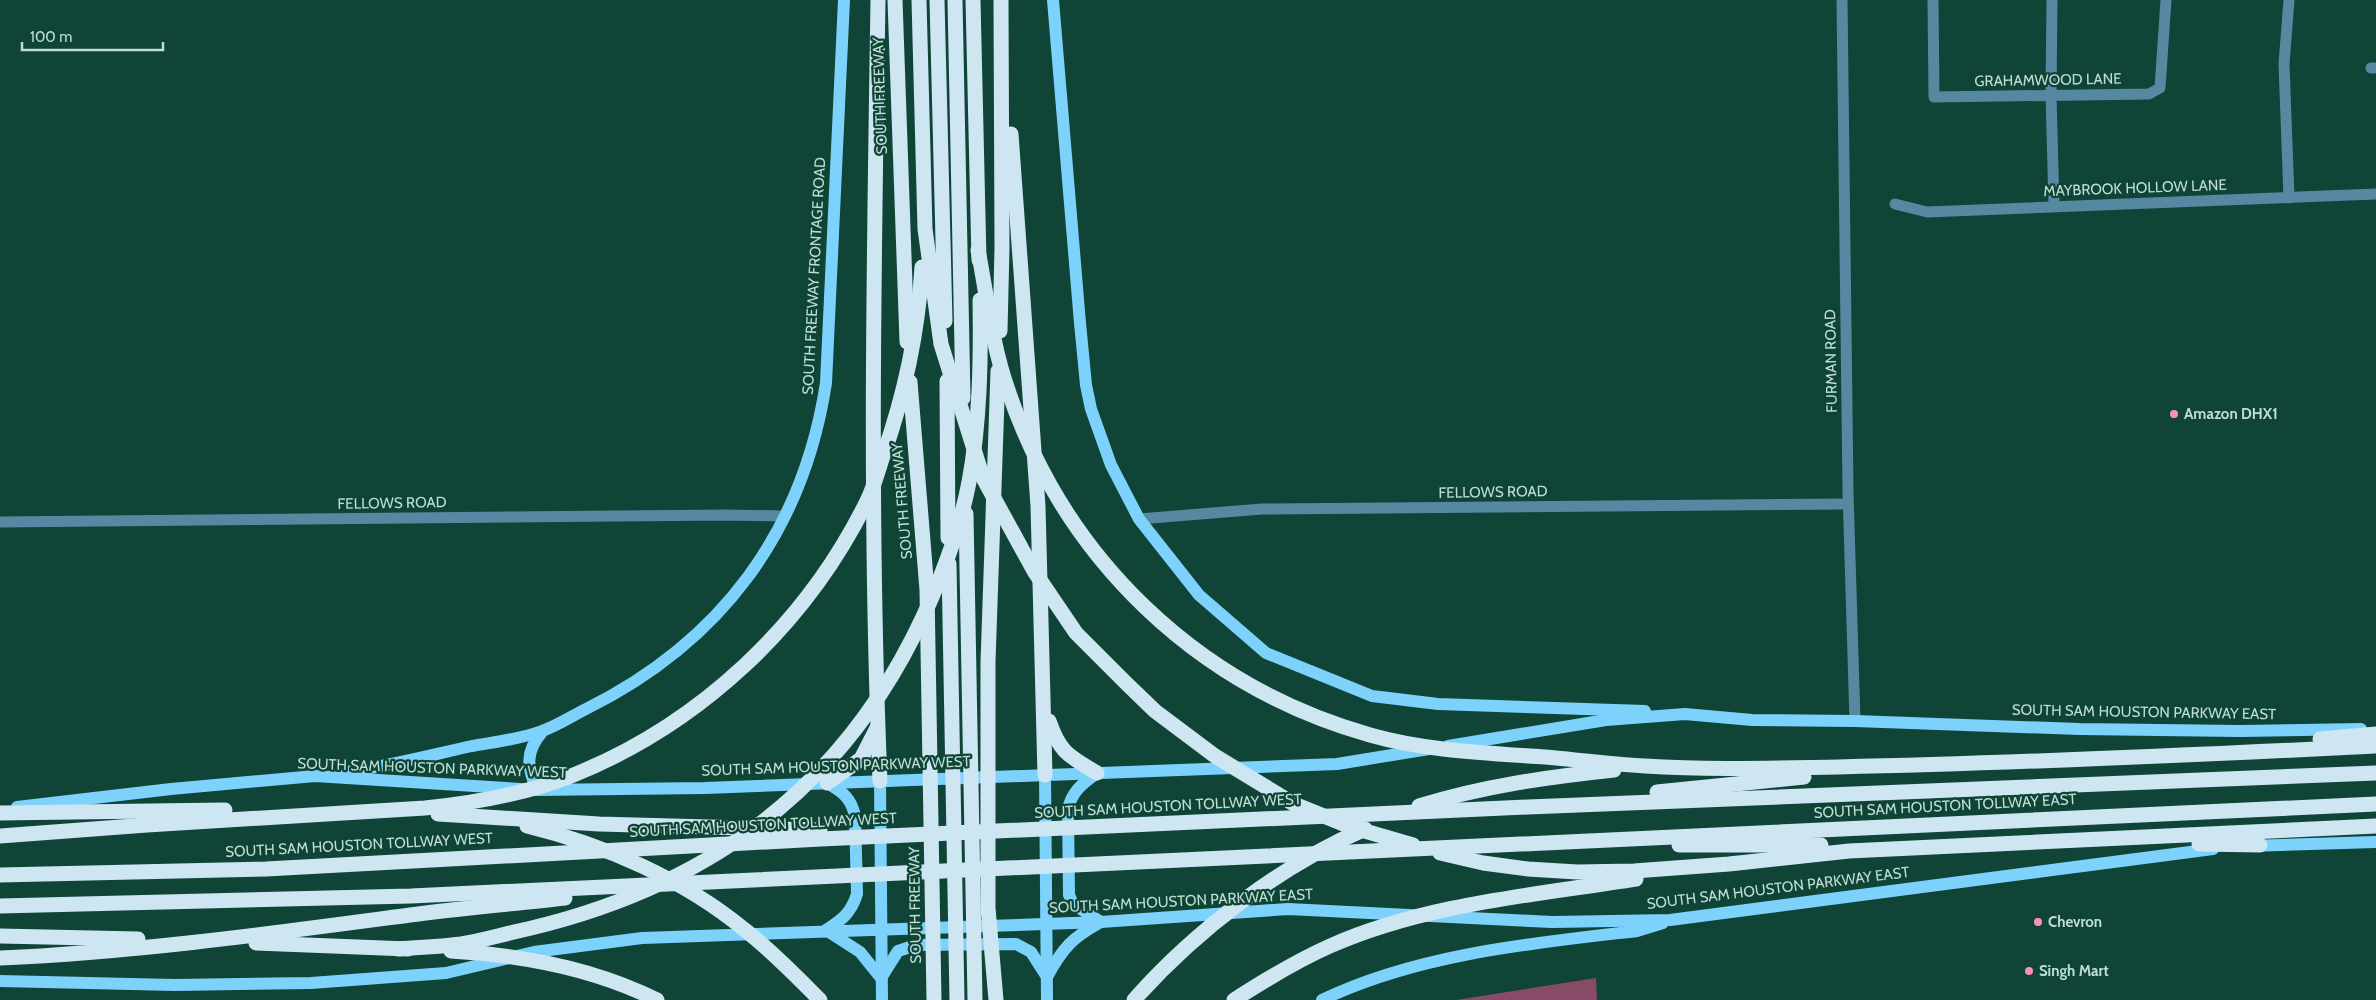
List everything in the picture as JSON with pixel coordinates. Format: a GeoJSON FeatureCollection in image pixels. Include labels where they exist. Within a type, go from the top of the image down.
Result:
{"type":"FeatureCollection","features":[{"type":"Feature","properties":{"kind":"highway"},"geometry":{"type":"LineString","coordinates":[[878,0],[872,417],[880,781]]}},
{"type":"Feature","properties":{"kind":"highway","name":"SOUTH FREEWAY"},"geometry":{"type":"LineString","coordinates":[[895,0],[906,332],[927,590],[934,1000]]}},
{"type":"Feature","properties":{"kind":"highway"},"geometry":{"type":"LineString","coordinates":[[919,0],[925,229],[941,344],[984,478],[1034,572],[1076,632],[1155,711],[1215,756],[1294,804],[1351,827],[1440,854],[1483,863],[1577,872],[1634,871],[1729,864],[1848,851],[2376,826]]}},
{"type":"Feature","properties":{"kind":"highway"},"geometry":{"type":"LineString","coordinates":[[937,0],[948,395],[950,724],[957,1000]]}},
{"type":"Feature","properties":{"kind":"highway"},"geometry":{"type":"LineString","coordinates":[[955,0],[975,1000]]}},
{"type":"Feature","properties":{"kind":"highway"},"geometry":{"type":"LineString","coordinates":[[398,949],[461,944],[526,930],[583,914],[647,891],[692,870],[765,822],[832,758],[867,716],[890,681],[936,589],[952,545],[969,483],[974,446],[981,342],[973,0]]}},
{"type":"Feature","properties":{"kind":"highway"},"geometry":{"type":"LineString","coordinates":[[1001,0],[1038,506],[1045,775]]}},
{"type":"Feature","properties":{"kind":"highway"},"geometry":{"type":"LineString","coordinates":[[995,992],[988,908],[988,721],[990,572],[1002,248],[1001,0]]}},
{"type":"Feature","properties":{"kind":"highway"},"geometry":{"type":"LineString","coordinates":[[0,836],[425,808],[467,803],[516,792],[570,776],[615,756],[659,731],[697,706],[759,652],[785,625],[816,584],[851,531],[868,500],[900,408],[914,345],[925,229]]}},
{"type":"Feature","properties":{"kind":"highway"},"geometry":{"type":"LineString","coordinates":[[978,250],[997,352],[1007,389],[1025,435],[1050,485],[1090,548],[1127,590],[1172,632],[1219,666],[1269,696],[1327,721],[1373,736],[1425,746],[1648,766],[1790,768],[2020,763],[2376,746]]}},
{"type":"Feature","properties":{"kind":"highway"},"geometry":{"type":"LineString","coordinates":[[1043,704],[1056,742],[1065,753],[1097,773]]}},
{"type":"Feature","properties":{"kind":"highway"},"geometry":{"type":"LineString","coordinates":[[827,783],[860,759],[878,727]]}},
{"type":"Feature","properties":{"kind":"highway"},"geometry":{"type":"LineString","coordinates":[[1530,806],[1763,780],[2376,734]]}},
{"type":"Feature","properties":{"kind":"highway"},"geometry":{"type":"LineString","coordinates":[[1134,1000],[1182,953],[1236,906],[1322,849],[1356,833],[1418,807],[1456,795],[1538,779],[1648,766]]}},
{"type":"Feature","properties":{"kind":"highway","name":"SOUTH SAM HOUSTON TOLLWAY EAST"},"geometry":{"type":"LineString","coordinates":[[1530,806],[2376,773]]}},
{"type":"Feature","properties":{"kind":"highway","name":"SOUTH SAM HOUSTON TOLLWAY EAST"},"geometry":{"type":"LineString","coordinates":[[1516,845],[2376,804]]}},
{"type":"Feature","properties":{"kind":"highway","name":"SOUTH SAM HOUSTON TOLLWAY WEST"},"geometry":{"type":"LineString","coordinates":[[0,875],[266,868],[1530,806]]}},
{"type":"Feature","properties":{"kind":"highway"},"geometry":{"type":"LineString","coordinates":[[425,808],[514,823],[555,833],[621,855],[699,898],[744,928],[820,1000]]}},
{"type":"Feature","properties":{"kind":"highway"},"geometry":{"type":"LineString","coordinates":[[0,811],[373,810],[599,824],[828,831],[950,831],[1084,827]]}},
{"type":"Feature","properties":{"kind":"highway"},"geometry":{"type":"LineString","coordinates":[[0,906],[411,896],[1516,845],[2093,843],[2260,845]]}},
{"type":"Feature","properties":{"kind":"highway"},"geometry":{"type":"LineString","coordinates":[[1234,1000],[1297,961],[1378,929],[1472,905],[1729,864]]}},
{"type":"Feature","properties":{"kind":"highway"},"geometry":{"type":"LineString","coordinates":[[0,958],[46,956],[273,934],[413,915],[703,882]]}},
{"type":"Feature","properties":{"kind":"highway"},"geometry":{"type":"LineString","coordinates":[[0,936],[79,936],[478,952],[531,959],[610,980],[657,1000]]}},
{"type":"Feature","properties":{"kind":"main road","name":"SOUTH FREEWAY FRONTAGE ROAD"},"geometry":{"type":"LineString","coordinates":[[316,776],[358,770],[542,732],[603,701],[653,671],[716,616],[770,547],[793,501],[808,461],[819,422],[826,383],[844,0]]}},
{"type":"Feature","properties":{"kind":"main road"},"geometry":{"type":"LineString","coordinates":[[1053,0],[1086,385],[1107,455],[1139,519],[1199,595],[1266,653],[1372,696],[1438,704],[1582,707],[1685,714]]}},
{"type":"Feature","properties":{"kind":"main road","name":"SOUTH SAM HOUSTON PARKWAY EAST"},"geometry":{"type":"LineString","coordinates":[[1045,775],[1338,764],[1606,720],[1685,714],[1752,720],[1855,721],[2119,730],[2240,732],[2376,729]]}},
{"type":"Feature","properties":{"kind":"main road"},"geometry":{"type":"LineString","coordinates":[[537,790],[528,767],[528,755],[533,742],[542,732]]}},
{"type":"Feature","properties":{"kind":"main road"},"geometry":{"type":"LineString","coordinates":[[1047,977],[1066,945],[1078,935],[1101,922],[1072,904],[1069,895],[1068,810],[1070,798],[1083,783],[1097,773]]}},
{"type":"Feature","properties":{"kind":"main road"},"geometry":{"type":"LineString","coordinates":[[1045,775],[1047,1000]]}},
{"type":"Feature","properties":{"kind":"main road","name":"SOUTH SAM HOUSTON PARKWAY WEST"},"geometry":{"type":"LineString","coordinates":[[0,811],[171,789],[316,776],[537,790],[827,783],[1045,775]]}},
{"type":"Feature","properties":{"kind":"main road"},"geometry":{"type":"LineString","coordinates":[[880,781],[882,1000]]}},
{"type":"Feature","properties":{"kind":"main road"},"geometry":{"type":"LineString","coordinates":[[826,930],[847,916],[854,906],[857,894],[855,816],[846,794],[827,783]]}},
{"type":"Feature","properties":{"kind":"main road","name":"SOUTH SAM HOUSTON PARKWAY EAST"},"geometry":{"type":"LineString","coordinates":[[882,928],[1101,922],[1288,909],[1552,922],[1670,920],[1841,899],[2172,853],[2260,845],[2376,842]]}},
{"type":"Feature","properties":{"kind":"main road"},"geometry":{"type":"LineString","coordinates":[[1322,1000],[1349,986],[1416,964],[1651,928],[1670,920]]}},
{"type":"Feature","properties":{"kind":"main road"},"geometry":{"type":"LineString","coordinates":[[0,981],[174,985],[311,983],[446,973],[534,952],[642,938],[882,928]]}},
{"type":"Feature","properties":{"kind":"main road"},"geometry":{"type":"LineString","coordinates":[[826,930],[860,952],[881,978]]}},
{"type":"Feature","properties":{"kind":"main road"},"geometry":{"type":"LineString","coordinates":[[881,978],[898,950],[916,945],[1007,944],[1016,944],[1032,952],[1047,977]]}},
{"type":"Feature","properties":{"kind":"street","name":"FURMAN ROAD"},"geometry":{"type":"LineString","coordinates":[[1842,0],[1848,504],[1855,721]]}},
{"type":"Feature","properties":{"kind":"street","name":"GRAHAMWOOD LANE"},"geometry":{"type":"LineString","coordinates":[[1933,0],[1934,97],[2149,94],[2160,88],[2166,0]]}},
{"type":"Feature","properties":{"kind":"street"},"geometry":{"type":"LineString","coordinates":[[2052,0],[2051,95],[2054,206]]}},
{"type":"Feature","properties":{"kind":"street"},"geometry":{"type":"LineString","coordinates":[[2289,0],[2284,64],[2289,198]]}},
{"type":"Feature","properties":{"kind":"street","name":"MAYBROOK HOLLOW LANE"},"geometry":{"type":"LineString","coordinates":[[1895,204],[1927,212],[2376,194]]}},
{"type":"Feature","properties":{"kind":"street","name":"FELLOWS ROAD"},"geometry":{"type":"LineString","coordinates":[[1139,519],[1262,509],[1848,504]]}},
{"type":"Feature","properties":{"kind":"street","name":"FELLOWS ROAD"},"geometry":{"type":"LineString","coordinates":[[0,522],[784,516]]}},
{"type":"Feature","properties":{"kind":"shaded area"},"geometry":{"type":"Polygon","coordinates":[[[1596,978],[1597,1000],[1456,1000],[1596,978]]]}},
{"type":"Feature","properties":{"kind":"place","name":"Amazon DHX1"},"geometry":{"type":"Point","coordinates":[2174,414]}},
{"type":"Feature","properties":{"kind":"place","name":"Chevron"},"geometry":{"type":"Point","coordinates":[2038,922]}},
{"type":"Feature","properties":{"kind":"place","name":"Singh Mart"},"geometry":{"type":"Point","coordinates":[2029,971]}}]}
